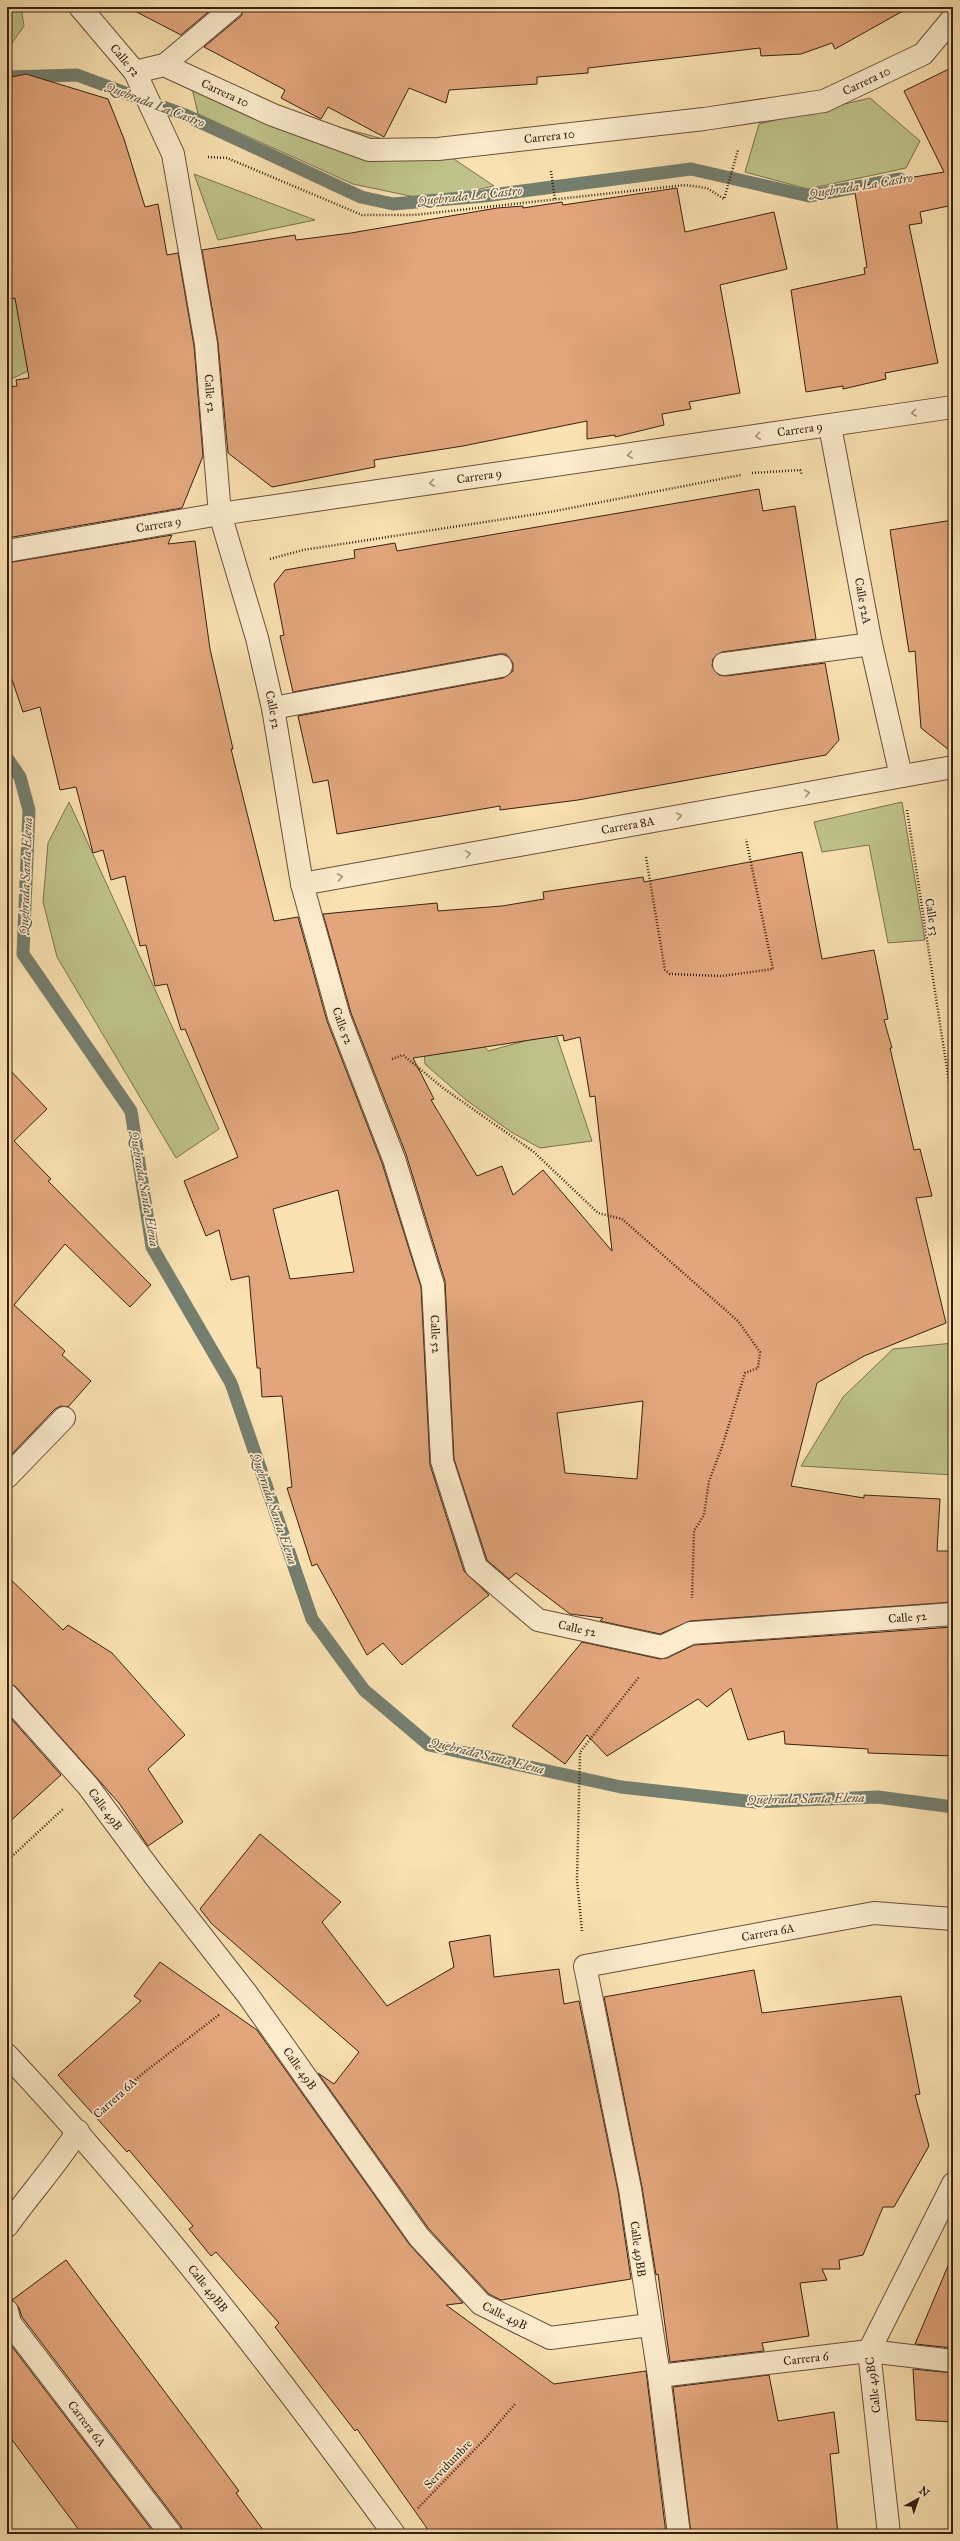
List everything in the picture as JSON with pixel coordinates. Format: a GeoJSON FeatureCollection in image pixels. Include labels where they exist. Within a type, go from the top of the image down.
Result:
{"type":"FeatureCollection","features":[{"type":"Feature","properties":{"kind":"street","name":"Calle 52"},"geometry":{"type":"LineString","coordinates":[[80,7],[135,72],[173,154],[206,344],[220,514],[257,638],[273,708],[302,884],[339,1018],[394,1159],[433,1285],[442,1460],[476,1567],[538,1620],[662,1647],[691,1633],[953,1614]]}},
{"type":"Feature","properties":{"kind":"street","name":"Carrera 10"},"geometry":{"type":"LineString","coordinates":[[164,65],[273,115],[369,150],[438,149],[704,119],[824,101],[923,54],[953,18]]}},
{"type":"Feature","properties":{"kind":"street"},"geometry":{"type":"LineString","coordinates":[[135,72],[164,65]]}},
{"type":"Feature","properties":{"kind":"street","name":"Carrera 9"},"geometry":{"type":"LineString","coordinates":[[7,551],[220,514],[953,407]]}},
{"type":"Feature","properties":{"kind":"street","name":"Calle 52A"},"geometry":{"type":"LineString","coordinates":[[830,426],[871,644],[901,776]]}},
{"type":"Feature","properties":{"kind":"street"},"geometry":{"type":"LineString","coordinates":[[724,664],[871,644]]}},
{"type":"Feature","properties":{"kind":"street"},"geometry":{"type":"LineString","coordinates":[[273,708],[501,666]]}},
{"type":"Feature","properties":{"kind":"street","name":"Carrera 8A"},"geometry":{"type":"LineString","coordinates":[[302,884],[953,767]]}},
{"type":"Feature","properties":{"kind":"street"},"geometry":{"type":"LineString","coordinates":[[7,1477],[64,1418]]}},
{"type":"Feature","properties":{"kind":"street","name":"Calle 49B"},"geometry":{"type":"LineString","coordinates":[[7,1695],[88,1786],[154,1875],[247,1994],[419,2236],[481,2304],[550,2338],[649,2325]]}},
{"type":"Feature","properties":{"kind":"street","name":"Carrera 6A"},"geometry":{"type":"LineString","coordinates":[[585,1966],[874,1913],[953,1919]]}},
{"type":"Feature","properties":{"kind":"street","name":"Calle 49BB"},"geometry":{"type":"LineString","coordinates":[[585,1966],[630,2189],[649,2325],[659,2376],[679,2534]]}},
{"type":"Feature","properties":{"kind":"street","name":"Calle 49BB"},"geometry":{"type":"LineString","coordinates":[[7,2055],[78,2131],[250,2339],[394,2534]]}},
{"type":"Feature","properties":{"kind":"street"},"geometry":{"type":"LineString","coordinates":[[7,2226],[35,2188],[62,2156],[78,2131]]}},
{"type":"Feature","properties":{"kind":"street","name":"Calle 49BC"},"geometry":{"type":"LineString","coordinates":[[889,2534],[869,2351],[953,2184]]}},
{"type":"Feature","properties":{"kind":"street","name":"Carrera 6A"},"geometry":{"type":"LineString","coordinates":[[7,2311],[10,2323],[171,2534]]}},
{"type":"Feature","properties":{"kind":"street","name":"Carrera 6"},"geometry":{"type":"LineString","coordinates":[[659,2376],[869,2351],[953,2361]]}},
{"type":"Feature","properties":{"kind":"lane"},"geometry":{"type":"LineString","coordinates":[[164,65],[233,7]]}},
{"type":"Feature","properties":{"kind":"path"},"geometry":{"type":"LineString","coordinates":[[173,154],[227,158],[362,215],[414,215],[685,185],[707,188],[724,199],[734,163]]}},
{"type":"Feature","properties":{"kind":"path"},"geometry":{"type":"LineString","coordinates":[[551,169],[555,199]]}},
{"type":"Feature","properties":{"kind":"path"},"geometry":{"type":"LineString","coordinates":[[268,564],[271,558],[303,550],[550,512],[748,474],[800,470],[804,477]]}},
{"type":"Feature","properties":{"kind":"path","name":"Calle 53"},"geometry":{"type":"LineString","coordinates":[[901,776],[953,1108]]}},
{"type":"Feature","properties":{"kind":"path"},"geometry":{"type":"LineString","coordinates":[[640,823],[665,970],[670,974],[722,976],[773,968],[739,805]]}},
{"type":"Feature","properties":{"kind":"path"},"geometry":{"type":"LineString","coordinates":[[360,1072],[403,1055],[443,1088],[534,1152],[598,1213],[622,1219],[738,1321],[760,1352],[758,1368],[745,1373],[722,1447],[709,1481],[704,1515],[694,1530],[691,1633]]}},
{"type":"Feature","properties":{"kind":"path"},"geometry":{"type":"LineString","coordinates":[[585,1966],[577,1880],[580,1752],[662,1647]]}},
{"type":"Feature","properties":{"kind":"path"},"geometry":{"type":"LineString","coordinates":[[7,1861],[88,1786]]}},
{"type":"Feature","properties":{"kind":"path","name":"Carrera 6A"},"geometry":{"type":"LineString","coordinates":[[78,2131],[142,2074],[247,1994]]}},
{"type":"Feature","properties":{"kind":"path","name":"Servidumbre"},"geometry":{"type":"LineString","coordinates":[[394,2534],[484,2440],[514,2404]]}},
{"type":"Feature","properties":{"kind":"green space"},"geometry":{"type":"Polygon","coordinates":[[[7,7],[21,7],[24,26],[7,50],[7,7]]]}},
{"type":"Feature","properties":{"kind":"green space"},"geometry":{"type":"Polygon","coordinates":[[[192,88],[451,157],[494,186],[429,200],[353,184],[198,114],[192,88]]]}},
{"type":"Feature","properties":{"kind":"green space"},"geometry":{"type":"Polygon","coordinates":[[[870,98],[920,141],[906,168],[808,189],[745,172],[759,124],[870,98]]]}},
{"type":"Feature","properties":{"kind":"green space"},"geometry":{"type":"Polygon","coordinates":[[[194,174],[315,220],[218,240],[194,174]]]}},
{"type":"Feature","properties":{"kind":"green space"},"geometry":{"type":"Polygon","coordinates":[[[63,284],[73,328],[22,336],[28,371],[7,381],[7,299],[63,284]]]}},
{"type":"Feature","properties":{"kind":"green space"},"geometry":{"type":"Polygon","coordinates":[[[69,802],[219,1129],[176,1158],[57,957],[43,902],[48,843],[69,802]]]}},
{"type":"Feature","properties":{"kind":"green space"},"geometry":{"type":"Polygon","coordinates":[[[902,802],[925,940],[888,943],[869,845],[822,852],[814,822],[902,802]]]}},
{"type":"Feature","properties":{"kind":"green space"},"geometry":{"type":"Polygon","coordinates":[[[551,1019],[592,1141],[540,1148],[511,1132],[466,1100],[425,1064],[424,1049],[477,1036],[488,1051],[525,1041],[551,1019]]]}},
{"type":"Feature","properties":{"kind":"green space"},"geometry":{"type":"Polygon","coordinates":[[[953,1343],[953,1475],[801,1466],[843,1397],[893,1349],[953,1343]]]}},
{"type":"Feature","properties":{"kind":"building"},"geometry":{"type":"Polygon","coordinates":[[[127,7],[214,7],[181,35],[127,7]]]}},
{"type":"Feature","properties":{"kind":"building"},"geometry":{"type":"Polygon","coordinates":[[[245,7],[910,7],[835,49],[832,43],[801,54],[761,56],[760,48],[588,68],[588,73],[537,77],[537,84],[449,90],[446,103],[409,88],[384,137],[328,107],[321,119],[281,98],[285,90],[204,47],[241,16],[245,7]]]}},
{"type":"Feature","properties":{"kind":"building"},"geometry":{"type":"Polygon","coordinates":[[[953,67],[953,205],[920,212],[922,223],[909,225],[938,363],[885,373],[886,379],[843,389],[843,386],[806,392],[791,290],[865,274],[864,268],[867,267],[854,187],[944,172],[904,91],[953,67]]]}},
{"type":"Feature","properties":{"kind":"building"},"geometry":{"type":"Polygon","coordinates":[[[26,74],[108,99],[124,139],[145,207],[158,204],[167,255],[178,253],[194,346],[203,456],[182,508],[7,538],[7,387],[17,386],[16,380],[29,378],[15,298],[7,300],[7,78],[26,74]]]}},
{"type":"Feature","properties":{"kind":"building"},"geometry":{"type":"Polygon","coordinates":[[[677,188],[685,232],[774,212],[787,269],[720,285],[740,393],[689,402],[691,409],[662,414],[664,425],[615,437],[615,435],[587,439],[587,421],[463,446],[374,460],[375,467],[272,487],[228,453],[218,343],[202,250],[295,235],[296,240],[351,233],[497,208],[523,206],[523,208],[562,202],[563,205],[677,188]]]}},
{"type":"Feature","properties":{"kind":"building"},"geometry":{"type":"Polygon","coordinates":[[[759,489],[763,511],[795,506],[816,639],[722,652],[713,659],[712,666],[719,675],[726,676],[825,663],[839,740],[826,755],[578,800],[500,810],[500,806],[337,834],[328,780],[313,783],[298,716],[503,678],[513,671],[513,663],[506,654],[499,654],[293,692],[280,636],[284,635],[274,584],[285,570],[355,558],[354,550],[395,543],[397,551],[759,489]]]}},
{"type":"Feature","properties":{"kind":"building"},"geometry":{"type":"Polygon","coordinates":[[[953,520],[953,753],[921,728],[915,651],[909,652],[890,530],[953,520]]]}},
{"type":"Feature","properties":{"kind":"building"},"geometry":{"type":"Polygon","coordinates":[[[172,535],[168,544],[195,541],[210,649],[233,749],[231,749],[274,921],[298,917],[327,1021],[382,1163],[421,1287],[430,1465],[464,1571],[489,1595],[402,1665],[383,1643],[367,1655],[317,1564],[312,1566],[287,1488],[292,1487],[282,1396],[262,1397],[260,1368],[257,1368],[249,1276],[231,1280],[219,1230],[206,1236],[184,1181],[238,1157],[185,1029],[181,1030],[167,984],[155,986],[146,945],[140,946],[125,876],[111,880],[103,850],[93,853],[76,787],[60,790],[40,707],[23,712],[7,665],[7,563],[172,535]],[[338,1190],[273,1209],[290,1279],[354,1272],[338,1190]]]}},
{"type":"Feature","properties":{"kind":"building"},"geometry":{"type":"Polygon","coordinates":[[[802,852],[822,959],[874,950],[888,1019],[884,1020],[892,1048],[890,1048],[914,1150],[920,1149],[932,1196],[916,1198],[946,1323],[864,1356],[817,1383],[791,1486],[864,1498],[864,1495],[940,1499],[937,1551],[953,1551],[953,1602],[690,1621],[660,1634],[600,1621],[603,1618],[570,1614],[516,1573],[509,1579],[487,1560],[454,1459],[445,1281],[406,1154],[351,1013],[323,914],[437,903],[438,911],[502,906],[544,899],[543,892],[643,877],[644,882],[802,852]],[[563,1035],[413,1058],[434,1099],[431,1100],[477,1176],[502,1166],[513,1195],[543,1170],[612,1251],[595,1096],[590,1097],[580,1037],[564,1041],[563,1035]],[[643,1401],[557,1413],[565,1473],[637,1479],[643,1401]]]}},
{"type":"Feature","properties":{"kind":"building"},"geometry":{"type":"Polygon","coordinates":[[[7,1067],[47,1109],[14,1141],[51,1179],[48,1181],[151,1285],[130,1307],[65,1244],[14,1305],[65,1351],[62,1355],[91,1381],[68,1407],[61,1406],[55,1409],[7,1459],[7,1067]]]}},
{"type":"Feature","properties":{"kind":"building"},"geometry":{"type":"Polygon","coordinates":[[[7,1576],[63,1630],[68,1625],[112,1653],[185,1735],[148,1769],[183,1822],[148,1846],[119,1803],[16,1687],[7,1683],[7,1576]]]}},
{"type":"Feature","properties":{"kind":"building"},"geometry":{"type":"Polygon","coordinates":[[[953,1627],[953,1756],[868,1753],[868,1749],[785,1744],[784,1731],[748,1740],[731,1688],[707,1707],[698,1699],[607,1756],[587,1735],[565,1764],[512,1726],[582,1642],[660,1659],[667,1658],[694,1645],[953,1627]]]}},
{"type":"Feature","properties":{"kind":"building"},"geometry":{"type":"Polygon","coordinates":[[[7,1714],[61,1775],[7,1824],[7,1714]]]}},
{"type":"Feature","properties":{"kind":"building"},"geometry":{"type":"Polygon","coordinates":[[[260,1834],[341,1902],[322,1922],[387,2006],[454,1967],[449,1942],[490,1935],[494,1977],[559,1969],[564,2004],[579,2001],[618,2191],[631,2279],[501,2300],[489,2294],[429,2229],[318,2073],[334,2084],[359,2052],[212,1924],[200,1909],[260,1834]]]}},
{"type":"Feature","properties":{"kind":"building"},"geometry":{"type":"Polygon","coordinates":[[[160,1962],[257,2030],[409,2244],[463,2303],[446,2305],[554,2384],[646,2371],[666,2534],[431,2534],[357,2429],[355,2431],[275,2327],[279,2323],[216,2252],[211,2256],[189,2229],[193,2226],[129,2150],[127,2152],[58,2075],[141,2001],[134,1996],[160,1962]]]}},
{"type":"Feature","properties":{"kind":"building"},"geometry":{"type":"Polygon","coordinates":[[[754,1970],[762,2013],[901,1996],[920,2094],[915,2095],[929,2146],[894,2207],[883,2207],[863,2255],[839,2260],[840,2269],[822,2269],[827,2280],[800,2283],[809,2336],[762,2343],[764,2351],[670,2362],[658,2274],[656,2275],[642,2187],[604,1997],[754,1970]]]}},
{"type":"Feature","properties":{"kind":"building"},"geometry":{"type":"Polygon","coordinates":[[[953,2254],[953,2348],[915,2344],[953,2254]]]}},
{"type":"Feature","properties":{"kind":"building"},"geometry":{"type":"Polygon","coordinates":[[[66,2260],[239,2491],[236,2493],[266,2534],[183,2534],[181,2526],[22,2317],[19,2308],[12,2300],[66,2260]]]}},
{"type":"Feature","properties":{"kind":"building"},"geometry":{"type":"Polygon","coordinates":[[[7,2340],[155,2534],[82,2534],[7,2433],[7,2340]]]}},
{"type":"Feature","properties":{"kind":"building"},"geometry":{"type":"Polygon","coordinates":[[[913,2369],[953,2373],[953,2422],[916,2420],[913,2369]]]}},
{"type":"Feature","properties":{"kind":"building"},"geometry":{"type":"Polygon","coordinates":[[[769,2375],[778,2421],[834,2412],[839,2453],[830,2454],[838,2534],[691,2534],[673,2387],[769,2375]]]}},
{"type":"Feature","properties":{"kind":"waterway","name":"Quebrada La Castro"},"geometry":{"type":"LineString","coordinates":[[7,77],[77,75],[185,115],[361,197],[393,204],[484,196],[691,169],[809,196],[900,179]]}},
{"type":"Feature","properties":{"kind":"waterway","name":"Quebrada Santa Elena"},"geometry":{"type":"LineString","coordinates":[[7,758],[20,777],[29,810],[23,954],[131,1111],[152,1247],[231,1383],[312,1619],[364,1690],[429,1745],[621,1787],[755,1802],[878,1797],[953,1807]]}}]}
